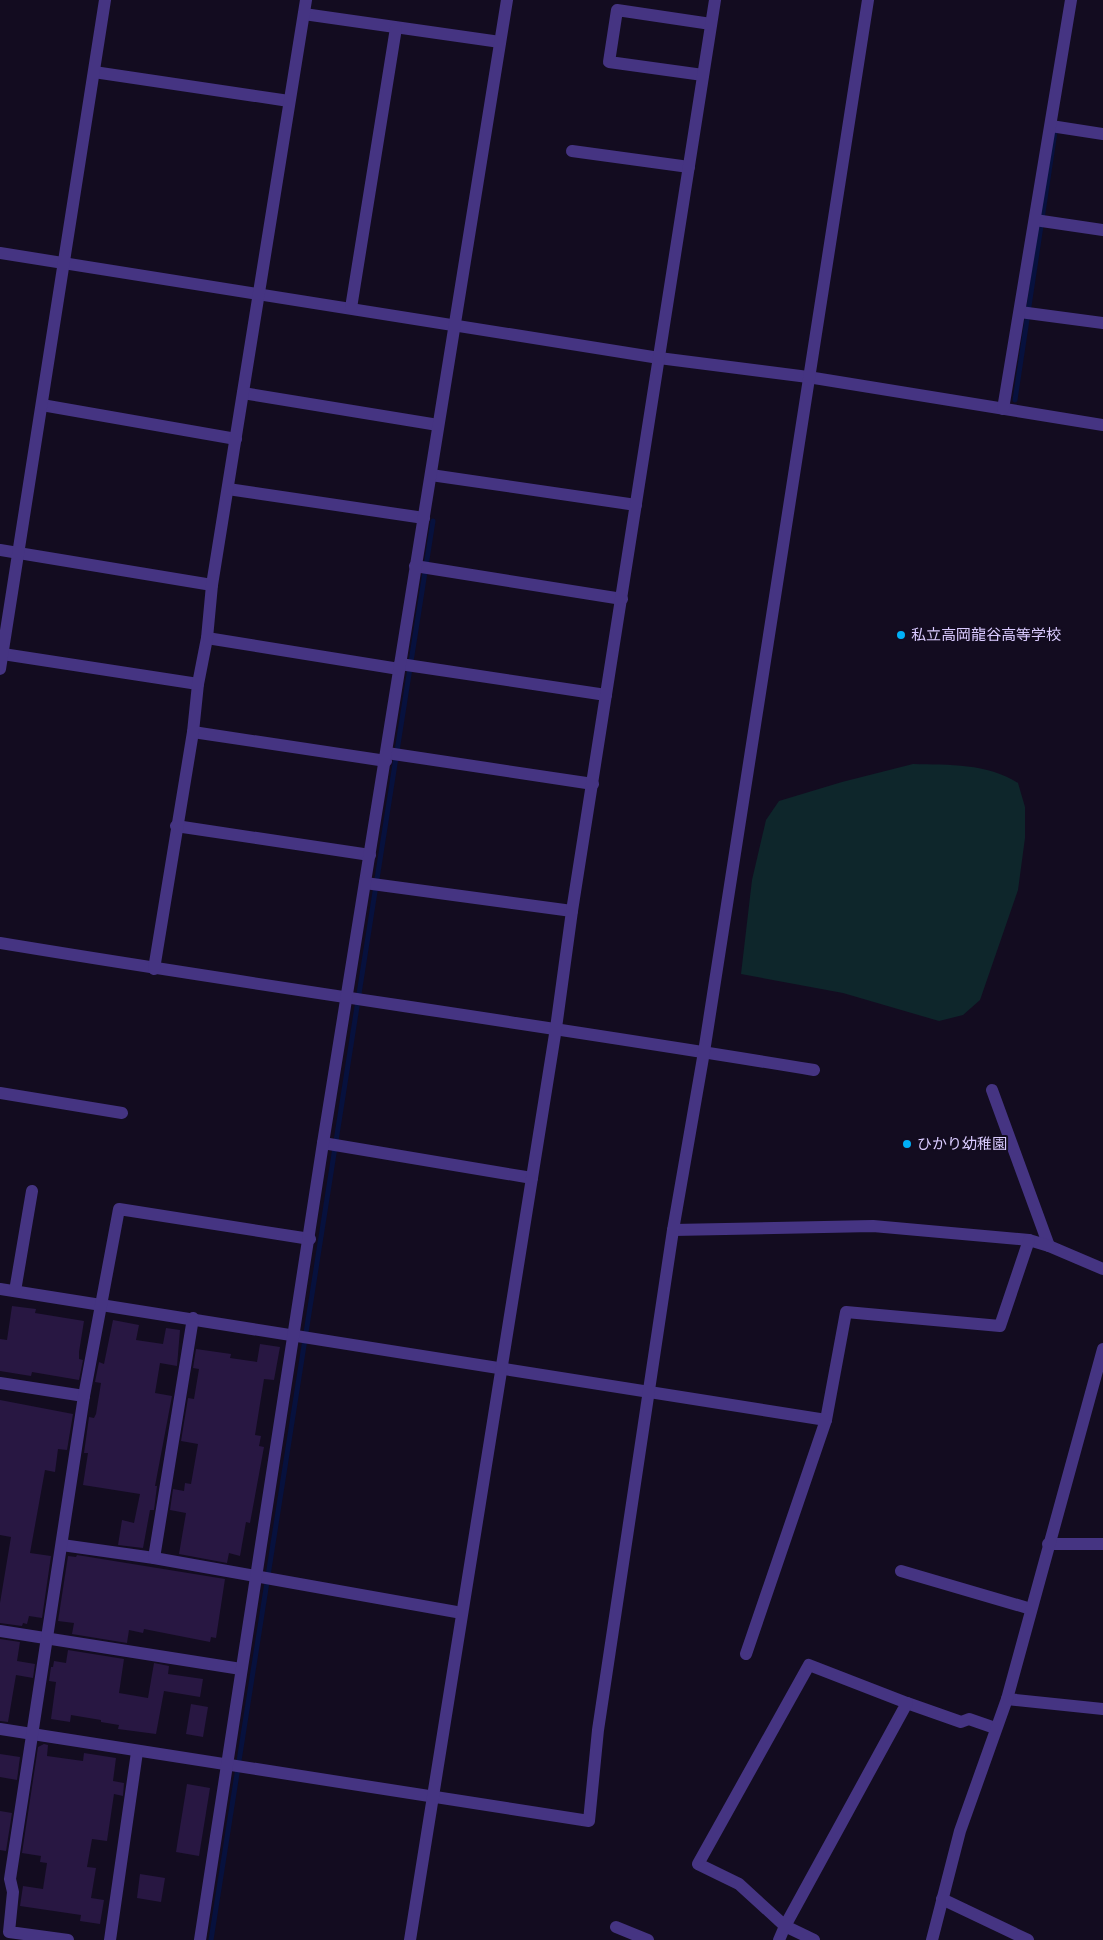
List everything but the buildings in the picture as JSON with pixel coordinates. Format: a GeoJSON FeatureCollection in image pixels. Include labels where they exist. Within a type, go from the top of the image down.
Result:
{"type":"FeatureCollection","features":[{"type":"Feature","properties":{"kind":"street"},"geometry":{"type":"LineString","coordinates":[[0,669],[105,0]]}},
{"type":"Feature","properties":{"kind":"street"},"geometry":{"type":"LineString","coordinates":[[154,969],[176,826],[193,732],[198,684],[207,638],[212,585],[306,0]]}},
{"type":"Feature","properties":{"kind":"street"},"geometry":{"type":"LineString","coordinates":[[200,1940],[235,1764],[241,1669],[265,1578],[303,1336],[310,1239],[331,1145],[356,998],[373,884],[370,855],[392,756],[405,666],[423,567],[424,518],[507,0]]}},
{"type":"Feature","properties":{"kind":"street"},"geometry":{"type":"LineString","coordinates":[[410,1940],[556,1028],[572,911],[715,0]]}},
{"type":"Feature","properties":{"kind":"street"},"geometry":{"type":"LineString","coordinates":[[0,1729],[137,1752],[235,1764],[590,1821],[598,1730],[673,1230],[704,1052],[868,0]]}},
{"type":"Feature","properties":{"kind":"street"},"geometry":{"type":"LineString","coordinates":[[1003,408],[1071,0]]}},
{"type":"Feature","properties":{"kind":"street"},"geometry":{"type":"LineString","coordinates":[[703,76],[609,62],[617,10],[711,24]]}},
{"type":"Feature","properties":{"kind":"street"},"geometry":{"type":"LineString","coordinates":[[304,14],[500,42]]}},
{"type":"Feature","properties":{"kind":"street"},"geometry":{"type":"LineString","coordinates":[[351,308],[396,28]]}},
{"type":"Feature","properties":{"kind":"street"},"geometry":{"type":"LineString","coordinates":[[94,72],[289,101]]}},
{"type":"Feature","properties":{"kind":"street"},"geometry":{"type":"LineString","coordinates":[[1051,126],[1103,134]]}},
{"type":"Feature","properties":{"kind":"street"},"geometry":{"type":"LineString","coordinates":[[572,151],[689,167]]}},
{"type":"Feature","properties":{"kind":"street"},"geometry":{"type":"LineString","coordinates":[[1035,220],[1103,230]]}},
{"type":"Feature","properties":{"kind":"street"},"geometry":{"type":"LineString","coordinates":[[0,253],[659,358],[808,376],[1103,425]]}},
{"type":"Feature","properties":{"kind":"street"},"geometry":{"type":"LineString","coordinates":[[1020,312],[1103,324]]}},
{"type":"Feature","properties":{"kind":"street"},"geometry":{"type":"LineString","coordinates":[[243,394],[438,425]]}},
{"type":"Feature","properties":{"kind":"street"},"geometry":{"type":"LineString","coordinates":[[42,405],[236,439]]}},
{"type":"Feature","properties":{"kind":"street"},"geometry":{"type":"LineString","coordinates":[[431,475],[636,505]]}},
{"type":"Feature","properties":{"kind":"street"},"geometry":{"type":"LineString","coordinates":[[228,488],[424,518]]}},
{"type":"Feature","properties":{"kind":"street"},"geometry":{"type":"LineString","coordinates":[[0,550],[212,585]]}},
{"type":"Feature","properties":{"kind":"street"},"geometry":{"type":"LineString","coordinates":[[423,567],[622,599]]}},
{"type":"Feature","properties":{"kind":"street"},"geometry":{"type":"LineString","coordinates":[[207,638],[606,695]]}},
{"type":"Feature","properties":{"kind":"street"},"geometry":{"type":"LineString","coordinates":[[3,654],[198,684]]}},
{"type":"Feature","properties":{"kind":"street"},"geometry":{"type":"LineString","coordinates":[[193,732],[392,756],[593,784]]}},
{"type":"Feature","properties":{"kind":"street"},"geometry":{"type":"LineString","coordinates":[[176,826],[370,855]]}},
{"type":"Feature","properties":{"kind":"street"},"geometry":{"type":"LineString","coordinates":[[373,884],[572,911]]}},
{"type":"Feature","properties":{"kind":"street"},"geometry":{"type":"LineString","coordinates":[[0,943],[154,969],[556,1028],[814,1070]]}},
{"type":"Feature","properties":{"kind":"street"},"geometry":{"type":"LineString","coordinates":[[992,1090],[1049,1246]]}},
{"type":"Feature","properties":{"kind":"street"},"geometry":{"type":"LineString","coordinates":[[0,1094],[122,1113]]}},
{"type":"Feature","properties":{"kind":"street"},"geometry":{"type":"LineString","coordinates":[[331,1145],[532,1178]]}},
{"type":"Feature","properties":{"kind":"street"},"geometry":{"type":"LineString","coordinates":[[15,1291],[32,1191]]}},
{"type":"Feature","properties":{"kind":"street"},"geometry":{"type":"LineString","coordinates":[[68,1940],[9,1932],[13,1892],[5,1879],[48,1639],[84,1396],[119,1209],[310,1239]]}},
{"type":"Feature","properties":{"kind":"street"},"geometry":{"type":"LineString","coordinates":[[673,1230],[873,1226],[1029,1240],[1049,1246],[1103,1269]]}},
{"type":"Feature","properties":{"kind":"street"},"geometry":{"type":"LineString","coordinates":[[746,1654],[826,1420],[846,1312],[1000,1326],[1029,1240]]}},
{"type":"Feature","properties":{"kind":"street"},"geometry":{"type":"LineString","coordinates":[[0,1289],[193,1318],[826,1420]]}},
{"type":"Feature","properties":{"kind":"street"},"geometry":{"type":"LineString","coordinates":[[154,1558],[193,1318]]}},
{"type":"Feature","properties":{"kind":"street"},"geometry":{"type":"LineString","coordinates":[[932,1940],[960,1831],[995,1728],[1007,1699],[1103,1348]]}},
{"type":"Feature","properties":{"kind":"street"},"geometry":{"type":"LineString","coordinates":[[0,1383],[84,1396]]}},
{"type":"Feature","properties":{"kind":"street"},"geometry":{"type":"LineString","coordinates":[[1048,1544],[1103,1544]]}},
{"type":"Feature","properties":{"kind":"street"},"geometry":{"type":"LineString","coordinates":[[62,1545],[154,1558],[462,1613]]}},
{"type":"Feature","properties":{"kind":"street"},"geometry":{"type":"LineString","coordinates":[[901,1571],[1031,1609]]}},
{"type":"Feature","properties":{"kind":"street"},"geometry":{"type":"LineString","coordinates":[[0,1631],[241,1669]]}},
{"type":"Feature","properties":{"kind":"street"},"geometry":{"type":"LineString","coordinates":[[814,1940],[785,1926],[739,1884],[698,1864],[809,1665],[961,1722],[969,1719],[995,1728]]}},
{"type":"Feature","properties":{"kind":"street"},"geometry":{"type":"LineString","coordinates":[[1007,1699],[1103,1709]]}},
{"type":"Feature","properties":{"kind":"street"},"geometry":{"type":"LineString","coordinates":[[779,1940],[908,1703]]}},
{"type":"Feature","properties":{"kind":"street"},"geometry":{"type":"LineString","coordinates":[[110,1940],[137,1752]]}},
{"type":"Feature","properties":{"kind":"street"},"geometry":{"type":"LineString","coordinates":[[942,1899],[1028,1940]]}},
{"type":"Feature","properties":{"kind":"street"},"geometry":{"type":"LineString","coordinates":[[616,1927],[648,1940]]}},
{"type":"Feature","properties":{"kind":"green space"},"geometry":{"type":"Polygon","coordinates":[[[913,764],[967,766],[981,768],[1006,776],[1018,783],[1025,807],[1025,838],[1018,890],[980,1000],[963,1015],[939,1021],[843,993],[741,974],[752,880],[766,820],[779,801],[842,782],[913,764]]]}},
{"type":"Feature","properties":{"kind":"waterway"},"geometry":{"type":"LineString","coordinates":[[1015,400],[1055,132]]}},
{"type":"Feature","properties":{"kind":"waterway"},"geometry":{"type":"LineString","coordinates":[[211,1940],[433,521]]}},
{"type":"Feature","properties":{"kind":"place","name":"私立高岡龍谷高等学校"},"geometry":{"type":"Point","coordinates":[901,635]}},
{"type":"Feature","properties":{"kind":"place","name":"ひかり幼稚園"},"geometry":{"type":"Point","coordinates":[907,1144]}}]}
